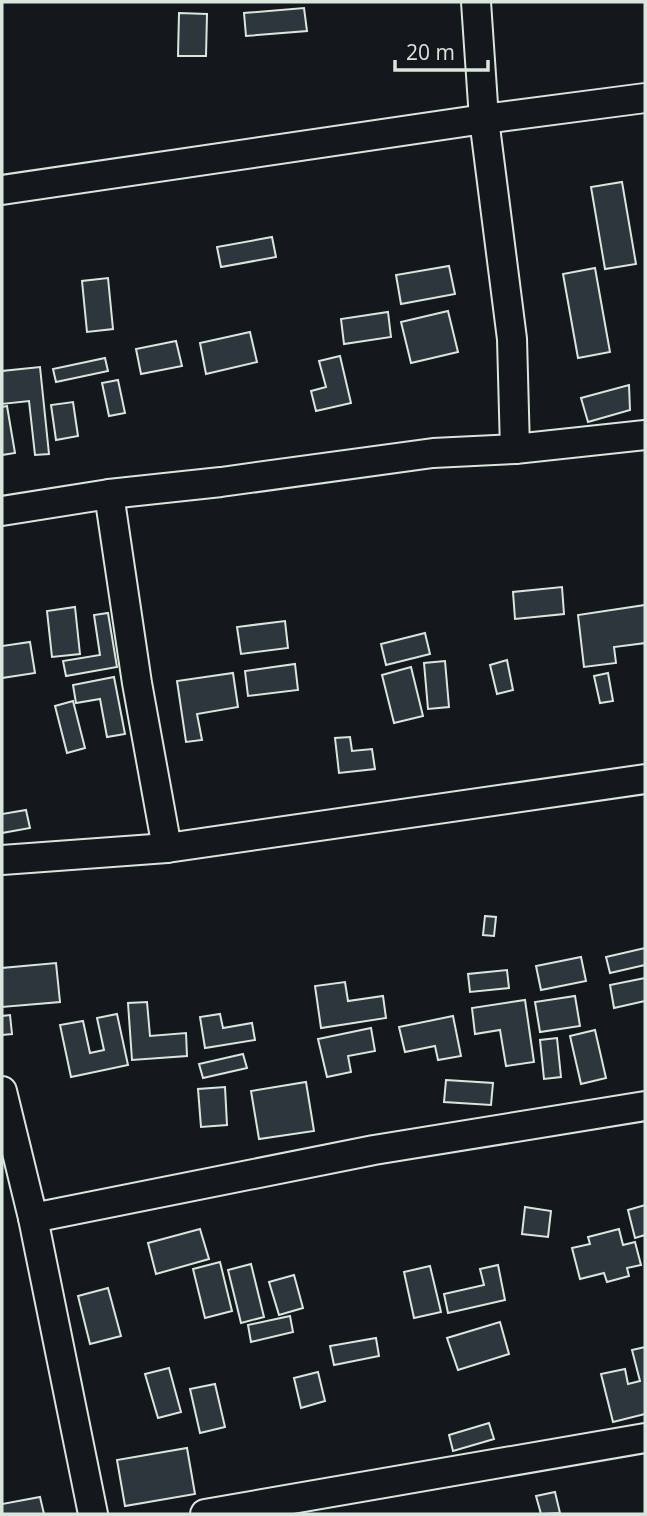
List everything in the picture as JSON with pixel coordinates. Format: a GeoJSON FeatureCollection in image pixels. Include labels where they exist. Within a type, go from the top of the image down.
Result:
{"type":"FeatureCollection","features":[{"type":"Feature","properties":{"kind":"street"},"geometry":{"type":"LineString","coordinates":[[476,2],[484,120],[512,339],[515,449]]}},
{"type":"Feature","properties":{"kind":"street"},"geometry":{"type":"LineString","coordinates":[[2,190],[645,98]]}},
{"type":"Feature","properties":{"kind":"street"},"geometry":{"type":"LineString","coordinates":[[2,511],[109,494],[221,482],[433,453],[515,449],[645,435]]}},
{"type":"Feature","properties":{"kind":"street"},"geometry":{"type":"LineString","coordinates":[[109,494],[137,683],[167,848]]}},
{"type":"Feature","properties":{"kind":"street"},"geometry":{"type":"LineString","coordinates":[[2,860],[167,848],[645,779]]}},
{"type":"Feature","properties":{"kind":"street"},"geometry":{"type":"LineString","coordinates":[[2,1091],[9,1140],[33,1218],[93,1514]]}},
{"type":"Feature","properties":{"kind":"street"},"geometry":{"type":"LineString","coordinates":[[33,1218],[374,1150],[645,1106]]}},
{"type":"Feature","properties":{"kind":"street"},"geometry":{"type":"LineString","coordinates":[[205,1514],[645,1438]]}},
{"type":"Feature","properties":{"kind":"building"},"geometry":{"type":"Polygon","coordinates":[[[304,8],[307,31],[246,36],[244,13],[304,8]]]}},
{"type":"Feature","properties":{"kind":"building"},"geometry":{"type":"Polygon","coordinates":[[[179,13],[207,14],[206,56],[178,56],[179,13]]]}},
{"type":"Feature","properties":{"kind":"building"},"geometry":{"type":"Polygon","coordinates":[[[622,182],[636,264],[605,269],[591,187],[622,182]]]}},
{"type":"Feature","properties":{"kind":"building"},"geometry":{"type":"Polygon","coordinates":[[[272,237],[276,257],[221,267],[217,247],[272,237]]]}},
{"type":"Feature","properties":{"kind":"building"},"geometry":{"type":"Polygon","coordinates":[[[449,266],[455,294],[401,304],[396,275],[449,266]]]}},
{"type":"Feature","properties":{"kind":"building"},"geometry":{"type":"Polygon","coordinates":[[[595,268],[610,352],[578,358],[563,274],[595,268]]]}},
{"type":"Feature","properties":{"kind":"building"},"geometry":{"type":"Polygon","coordinates":[[[108,278],[113,329],[87,332],[82,281],[108,278]]]}},
{"type":"Feature","properties":{"kind":"building"},"geometry":{"type":"Polygon","coordinates":[[[448,311],[458,352],[411,363],[401,322],[448,311]]]}},
{"type":"Feature","properties":{"kind":"building"},"geometry":{"type":"Polygon","coordinates":[[[388,312],[391,337],[344,344],[341,319],[388,312]]]}},
{"type":"Feature","properties":{"kind":"building"},"geometry":{"type":"Polygon","coordinates":[[[250,332],[257,362],[206,374],[200,343],[250,332]]]}},
{"type":"Feature","properties":{"kind":"building"},"geometry":{"type":"Polygon","coordinates":[[[176,341],[182,366],[141,374],[136,349],[176,341]]]}},
{"type":"Feature","properties":{"kind":"building"},"geometry":{"type":"Polygon","coordinates":[[[340,356],[351,403],[316,411],[311,391],[326,387],[319,361],[340,356]]]}},
{"type":"Feature","properties":{"kind":"building"},"geometry":{"type":"Polygon","coordinates":[[[105,358],[108,371],[56,382],[53,369],[105,358]]]}},
{"type":"Feature","properties":{"kind":"building"},"geometry":{"type":"Polygon","coordinates":[[[40,367],[49,454],[35,455],[29,401],[2,404],[2,371],[40,367]]]}},
{"type":"Feature","properties":{"kind":"building"},"geometry":{"type":"Polygon","coordinates":[[[118,380],[125,413],[109,416],[102,383],[118,380]]]}},
{"type":"Feature","properties":{"kind":"building"},"geometry":{"type":"Polygon","coordinates":[[[629,385],[630,410],[588,422],[581,398],[629,385]]]}},
{"type":"Feature","properties":{"kind":"building"},"geometry":{"type":"Polygon","coordinates":[[[73,402],[78,436],[56,440],[51,405],[73,402]]]}},
{"type":"Feature","properties":{"kind":"building"},"geometry":{"type":"Polygon","coordinates":[[[7,406],[15,453],[2,455],[2,407],[7,406]]]}},
{"type":"Feature","properties":{"kind":"building"},"geometry":{"type":"Polygon","coordinates":[[[562,587],[564,614],[515,619],[513,592],[562,587]]]}},
{"type":"Feature","properties":{"kind":"building"},"geometry":{"type":"Polygon","coordinates":[[[645,605],[645,643],[614,647],[616,663],[584,667],[578,615],[645,605]]]}},
{"type":"Feature","properties":{"kind":"building"},"geometry":{"type":"Polygon","coordinates":[[[75,607],[80,654],[52,657],[47,611],[75,607]]]}},
{"type":"Feature","properties":{"kind":"building"},"geometry":{"type":"Polygon","coordinates":[[[108,613],[117,667],[66,676],[63,661],[100,655],[94,615],[108,613]]]}},
{"type":"Feature","properties":{"kind":"building"},"geometry":{"type":"Polygon","coordinates":[[[285,621],[288,648],[241,654],[237,627],[285,621]]]}},
{"type":"Feature","properties":{"kind":"building"},"geometry":{"type":"Polygon","coordinates":[[[425,633],[430,654],[386,665],[381,644],[425,633]]]}},
{"type":"Feature","properties":{"kind":"building"},"geometry":{"type":"Polygon","coordinates":[[[30,642],[35,673],[2,678],[2,646],[30,642]]]}},
{"type":"Feature","properties":{"kind":"building"},"geometry":{"type":"Polygon","coordinates":[[[507,660],[513,690],[497,694],[490,665],[507,660]]]}},
{"type":"Feature","properties":{"kind":"building"},"geometry":{"type":"Polygon","coordinates":[[[445,661],[449,707],[428,709],[424,663],[445,661]]]}},
{"type":"Feature","properties":{"kind":"building"},"geometry":{"type":"Polygon","coordinates":[[[295,664],[298,690],[248,696],[245,671],[295,664]]]}},
{"type":"Feature","properties":{"kind":"building"},"geometry":{"type":"Polygon","coordinates":[[[411,667],[423,716],[394,723],[382,675],[411,667]]]}},
{"type":"Feature","properties":{"kind":"building"},"geometry":{"type":"Polygon","coordinates":[[[233,673],[238,707],[197,714],[202,740],[186,742],[177,681],[233,673]]]}},
{"type":"Feature","properties":{"kind":"building"},"geometry":{"type":"Polygon","coordinates":[[[608,673],[613,701],[600,703],[594,676],[608,673]]]}},
{"type":"Feature","properties":{"kind":"building"},"geometry":{"type":"Polygon","coordinates":[[[114,677],[125,734],[107,737],[100,699],[76,703],[73,685],[114,677]]]}},
{"type":"Feature","properties":{"kind":"building"},"geometry":{"type":"Polygon","coordinates":[[[73,701],[85,748],[67,753],[55,706],[73,701]]]}},
{"type":"Feature","properties":{"kind":"building"},"geometry":{"type":"Polygon","coordinates":[[[350,737],[352,751],[372,749],[375,769],[339,773],[335,738],[350,737]]]}},
{"type":"Feature","properties":{"kind":"building"},"geometry":{"type":"Polygon","coordinates":[[[26,810],[30,828],[2,833],[2,814],[26,810]]]}},
{"type":"Feature","properties":{"kind":"building"},"geometry":{"type":"Polygon","coordinates":[[[485,916],[496,917],[494,936],[483,935],[485,916]]]}},
{"type":"Feature","properties":{"kind":"building"},"geometry":{"type":"Polygon","coordinates":[[[645,948],[645,965],[610,973],[606,957],[645,948]]]}},
{"type":"Feature","properties":{"kind":"building"},"geometry":{"type":"Polygon","coordinates":[[[581,957],[586,981],[541,990],[536,966],[581,957]]]}},
{"type":"Feature","properties":{"kind":"building"},"geometry":{"type":"Polygon","coordinates":[[[56,963],[60,1002],[2,1007],[2,968],[56,963]]]}},
{"type":"Feature","properties":{"kind":"building"},"geometry":{"type":"Polygon","coordinates":[[[507,970],[509,988],[470,992],[468,974],[507,970]]]}},
{"type":"Feature","properties":{"kind":"building"},"geometry":{"type":"Polygon","coordinates":[[[645,978],[645,1001],[614,1008],[610,985],[645,978]]]}},
{"type":"Feature","properties":{"kind":"building"},"geometry":{"type":"Polygon","coordinates":[[[345,982],[348,1001],[383,996],[386,1018],[321,1028],[315,986],[345,982]]]}},
{"type":"Feature","properties":{"kind":"building"},"geometry":{"type":"Polygon","coordinates":[[[575,996],[580,1026],[540,1032],[535,1002],[575,996]]]}},
{"type":"Feature","properties":{"kind":"building"},"geometry":{"type":"Polygon","coordinates":[[[525,1000],[534,1062],[506,1066],[500,1030],[475,1034],[472,1008],[525,1000]]]}},
{"type":"Feature","properties":{"kind":"building"},"geometry":{"type":"Polygon","coordinates":[[[147,1002],[150,1036],[186,1033],[187,1056],[132,1060],[128,1003],[147,1002]]]}},
{"type":"Feature","properties":{"kind":"building"},"geometry":{"type":"Polygon","coordinates":[[[117,1014],[128,1065],[71,1077],[60,1025],[83,1021],[90,1053],[104,1050],[97,1018],[117,1014]]]}},
{"type":"Feature","properties":{"kind":"building"},"geometry":{"type":"Polygon","coordinates":[[[220,1014],[223,1028],[252,1023],[255,1040],[205,1048],[200,1017],[220,1014]]]}},
{"type":"Feature","properties":{"kind":"building"},"geometry":{"type":"Polygon","coordinates":[[[10,1015],[12,1034],[2,1035],[2,1016],[10,1015]]]}},
{"type":"Feature","properties":{"kind":"building"},"geometry":{"type":"Polygon","coordinates":[[[453,1016],[461,1056],[438,1060],[435,1046],[405,1052],[399,1027],[453,1016]]]}},
{"type":"Feature","properties":{"kind":"building"},"geometry":{"type":"Polygon","coordinates":[[[371,1028],[375,1051],[348,1056],[351,1072],[327,1077],[318,1039],[371,1028]]]}},
{"type":"Feature","properties":{"kind":"building"},"geometry":{"type":"Polygon","coordinates":[[[595,1030],[606,1078],[581,1084],[570,1036],[595,1030]]]}},
{"type":"Feature","properties":{"kind":"building"},"geometry":{"type":"Polygon","coordinates":[[[557,1038],[561,1077],[544,1079],[540,1040],[557,1038]]]}},
{"type":"Feature","properties":{"kind":"building"},"geometry":{"type":"Polygon","coordinates":[[[243,1054],[247,1068],[203,1078],[199,1064],[243,1054]]]}},
{"type":"Feature","properties":{"kind":"building"},"geometry":{"type":"Polygon","coordinates":[[[446,1080],[493,1083],[491,1105],[444,1102],[446,1080]]]}},
{"type":"Feature","properties":{"kind":"building"},"geometry":{"type":"Polygon","coordinates":[[[306,1082],[314,1131],[259,1139],[251,1091],[306,1082]]]}},
{"type":"Feature","properties":{"kind":"building"},"geometry":{"type":"Polygon","coordinates":[[[225,1087],[227,1125],[201,1127],[198,1089],[225,1087]]]}},
{"type":"Feature","properties":{"kind":"building"},"geometry":{"type":"Polygon","coordinates":[[[645,1205],[645,1235],[635,1238],[628,1210],[645,1205]]]}},
{"type":"Feature","properties":{"kind":"building"},"geometry":{"type":"Polygon","coordinates":[[[525,1207],[551,1211],[548,1237],[522,1234],[525,1207]]]}},
{"type":"Feature","properties":{"kind":"building"},"geometry":{"type":"Polygon","coordinates":[[[200,1229],[209,1259],[156,1274],[148,1243],[200,1229]]]}},
{"type":"Feature","properties":{"kind":"building"},"geometry":{"type":"Polygon","coordinates":[[[619,1229],[623,1245],[635,1242],[641,1265],[627,1268],[629,1276],[607,1282],[604,1273],[580,1279],[572,1248],[590,1244],[588,1237],[619,1229]]]}},
{"type":"Feature","properties":{"kind":"building"},"geometry":{"type":"Polygon","coordinates":[[[220,1262],[232,1311],[205,1318],[193,1269],[220,1262]]]}},
{"type":"Feature","properties":{"kind":"building"},"geometry":{"type":"Polygon","coordinates":[[[251,1264],[264,1317],[241,1323],[228,1270],[251,1264]]]}},
{"type":"Feature","properties":{"kind":"building"},"geometry":{"type":"Polygon","coordinates":[[[498,1265],[505,1300],[448,1313],[444,1294],[484,1285],[480,1269],[498,1265]]]}},
{"type":"Feature","properties":{"kind":"building"},"geometry":{"type":"Polygon","coordinates":[[[430,1266],[441,1312],[414,1318],[404,1272],[430,1266]]]}},
{"type":"Feature","properties":{"kind":"building"},"geometry":{"type":"Polygon","coordinates":[[[294,1275],[303,1308],[279,1315],[269,1282],[294,1275]]]}},
{"type":"Feature","properties":{"kind":"building"},"geometry":{"type":"Polygon","coordinates":[[[108,1288],[121,1336],[90,1344],[78,1296],[108,1288]]]}},
{"type":"Feature","properties":{"kind":"building"},"geometry":{"type":"Polygon","coordinates":[[[290,1316],[293,1332],[251,1342],[248,1325],[290,1316]]]}},
{"type":"Feature","properties":{"kind":"building"},"geometry":{"type":"Polygon","coordinates":[[[500,1322],[509,1354],[458,1370],[447,1338],[500,1322]]]}},
{"type":"Feature","properties":{"kind":"building"},"geometry":{"type":"Polygon","coordinates":[[[376,1338],[379,1356],[334,1365],[330,1346],[376,1338]]]}},
{"type":"Feature","properties":{"kind":"building"},"geometry":{"type":"Polygon","coordinates":[[[645,1347],[645,1414],[613,1422],[601,1374],[625,1369],[628,1384],[640,1381],[632,1350],[645,1347]]]}},
{"type":"Feature","properties":{"kind":"building"},"geometry":{"type":"Polygon","coordinates":[[[169,1368],[181,1412],[158,1418],[145,1374],[169,1368]]]}},
{"type":"Feature","properties":{"kind":"building"},"geometry":{"type":"Polygon","coordinates":[[[318,1372],[325,1401],[301,1408],[294,1378],[318,1372]]]}},
{"type":"Feature","properties":{"kind":"building"},"geometry":{"type":"Polygon","coordinates":[[[215,1384],[225,1427],[200,1433],[190,1389],[215,1384]]]}},
{"type":"Feature","properties":{"kind":"building"},"geometry":{"type":"Polygon","coordinates":[[[489,1423],[494,1439],[453,1451],[449,1435],[489,1423]]]}},
{"type":"Feature","properties":{"kind":"building"},"geometry":{"type":"Polygon","coordinates":[[[187,1448],[195,1494],[125,1506],[117,1460],[187,1448]]]}},
{"type":"Feature","properties":{"kind":"building"},"geometry":{"type":"Polygon","coordinates":[[[555,1492],[560,1513],[541,1514],[536,1496],[555,1492]]]}},
{"type":"Feature","properties":{"kind":"building"},"geometry":{"type":"Polygon","coordinates":[[[40,1497],[44,1514],[2,1514],[2,1504],[40,1497]]]}}]}
